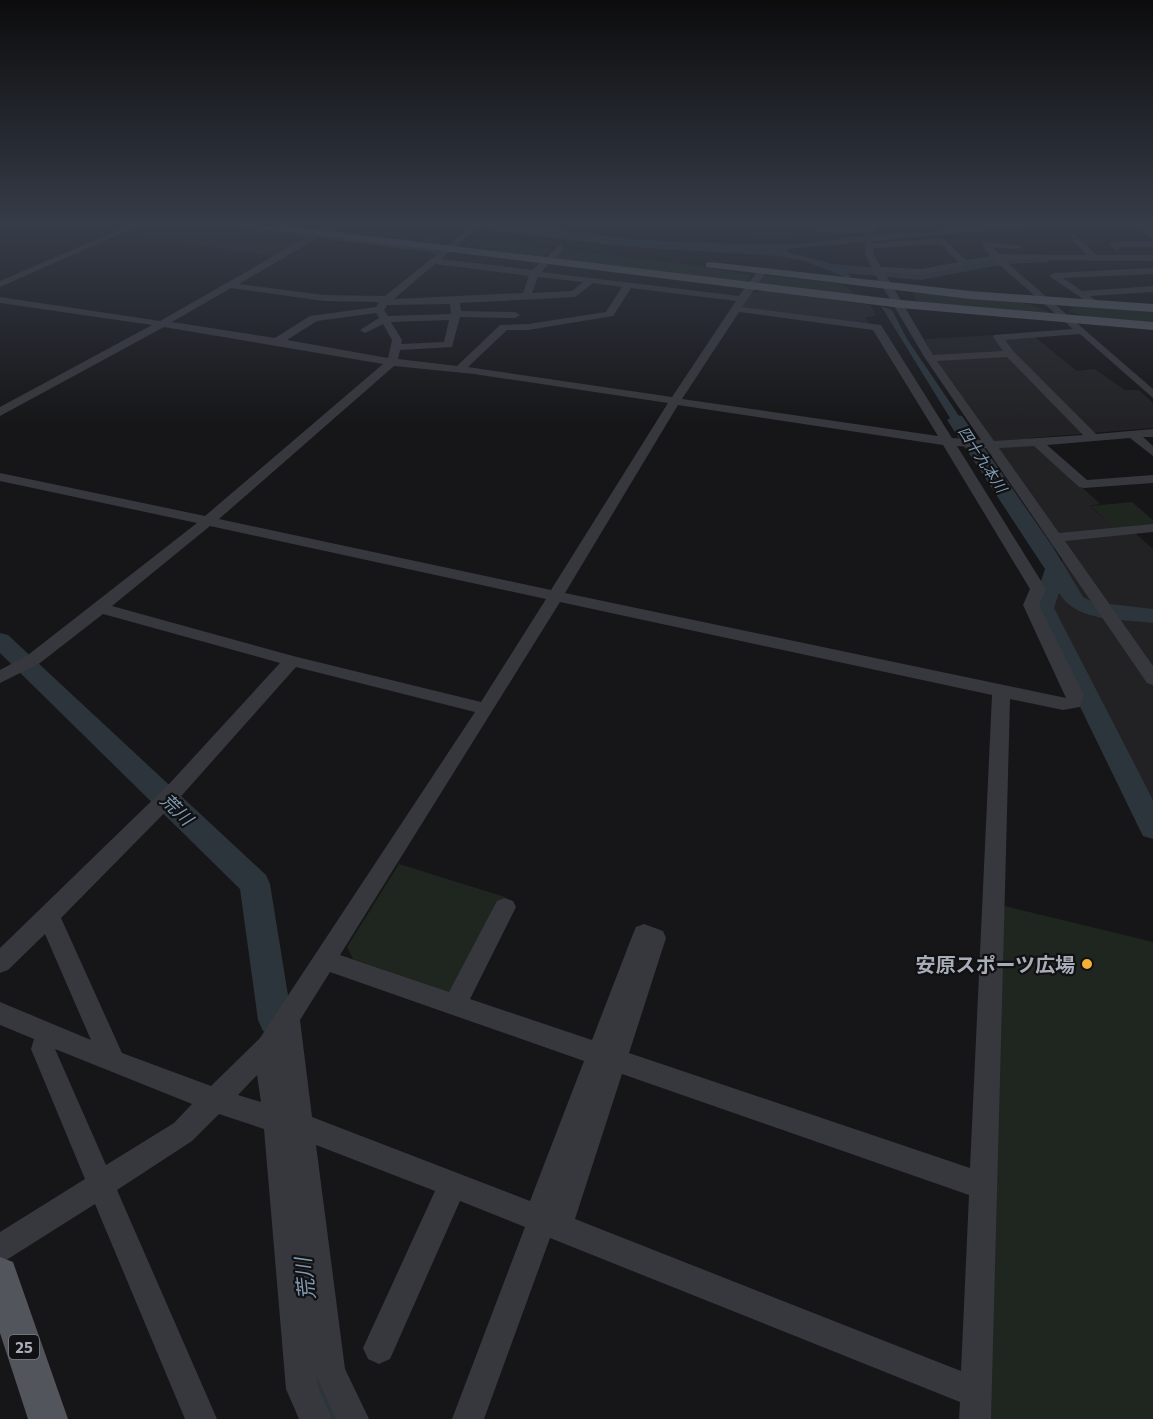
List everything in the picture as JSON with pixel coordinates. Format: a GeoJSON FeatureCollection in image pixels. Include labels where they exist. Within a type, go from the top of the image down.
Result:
{"type":"FeatureCollection","features":[{"type":"Feature","properties":{"kind":"main road"},"geometry":{"type":"LineString","coordinates":[[713,292],[743,298],[867,300],[1153,326]]}},
{"type":"Feature","properties":{"kind":"main road"},"geometry":{"type":"LineString","coordinates":[[979,292],[1047,302],[1153,308]]}},
{"type":"Feature","properties":{"kind":"main road","name":"25"},"geometry":{"type":"LineString","coordinates":[[0,1275],[48,1419]]}},
{"type":"Feature","properties":{"kind":"street"},"geometry":{"type":"LineString","coordinates":[[0,412],[217,292]]}},
{"type":"Feature","properties":{"kind":"street"},"geometry":{"type":"LineString","coordinates":[[282,292],[455,316],[515,315]]}},
{"type":"Feature","properties":{"kind":"street"},"geometry":{"type":"LineString","coordinates":[[365,330],[400,292]]}},
{"type":"Feature","properties":{"kind":"street"},"geometry":{"type":"LineString","coordinates":[[277,341],[314,318],[384,307],[577,292]]}},
{"type":"Feature","properties":{"kind":"street"},"geometry":{"type":"LineString","coordinates":[[460,369],[504,327],[528,327],[609,314],[623,292]]}},
{"type":"Feature","properties":{"kind":"street"},"geometry":{"type":"LineString","coordinates":[[0,477],[1063,704],[1074,703],[1075,695],[1031,605],[1038,589],[953,442],[874,323],[743,298],[692,292]]}},
{"type":"Feature","properties":{"kind":"street"},"geometry":{"type":"LineString","coordinates":[[0,1249],[183,1132],[266,1049],[486,709],[675,400],[747,292]]}},
{"type":"Feature","properties":{"kind":"street"},"geometry":{"type":"LineString","coordinates":[[888,292],[986,445],[1055,538],[1153,679]]}},
{"type":"Feature","properties":{"kind":"street"},"geometry":{"type":"LineString","coordinates":[[1036,292],[1153,395]]}},
{"type":"Feature","properties":{"kind":"street"},"geometry":{"type":"LineString","coordinates":[[1080,292],[1095,304]]}},
{"type":"Feature","properties":{"kind":"street"},"geometry":{"type":"LineString","coordinates":[[1083,294],[1114,292]]}},
{"type":"Feature","properties":{"kind":"street"},"geometry":{"type":"LineString","coordinates":[[497,298],[498,315],[504,327]]}},
{"type":"Feature","properties":{"kind":"street"},"geometry":{"type":"LineString","coordinates":[[0,300],[277,341],[396,350],[456,343],[484,347]]}},
{"type":"Feature","properties":{"kind":"street"},"geometry":{"type":"LineString","coordinates":[[455,302],[456,343]]}},
{"type":"Feature","properties":{"kind":"street"},"geometry":{"type":"LineString","coordinates":[[384,307],[396,350]]}},
{"type":"Feature","properties":{"kind":"street"},"geometry":{"type":"LineString","coordinates":[[1082,331],[998,337],[1010,354],[1093,438]]}},
{"type":"Feature","properties":{"kind":"street"},"geometry":{"type":"LineString","coordinates":[[396,350],[460,369],[953,442],[986,445],[1153,433]]}},
{"type":"Feature","properties":{"kind":"street"},"geometry":{"type":"LineString","coordinates":[[0,677],[28,662],[100,608],[207,522],[396,350]]}},
{"type":"Feature","properties":{"kind":"street"},"geometry":{"type":"LineString","coordinates":[[930,358],[1010,354]]}},
{"type":"Feature","properties":{"kind":"street"},"geometry":{"type":"LineString","coordinates":[[1133,435],[1153,452]]}},
{"type":"Feature","properties":{"kind":"street"},"geometry":{"type":"LineString","coordinates":[[1037,442],[1083,484],[1153,479]]}},
{"type":"Feature","properties":{"kind":"street"},"geometry":{"type":"LineString","coordinates":[[1055,538],[1145,529],[1153,545]]}},
{"type":"Feature","properties":{"kind":"street"},"geometry":{"type":"LineString","coordinates":[[100,608],[292,661],[486,709]]}},
{"type":"Feature","properties":{"kind":"street"},"geometry":{"type":"LineString","coordinates":[[0,963],[156,810],[292,661]]}},
{"type":"Feature","properties":{"kind":"street"},"geometry":{"type":"LineString","coordinates":[[0,1013],[113,1062],[453,1184],[975,1406],[1001,690]]}},
{"type":"Feature","properties":{"kind":"street"},"geometry":{"type":"LineString","coordinates":[[455,1005],[505,907]]}},
{"type":"Feature","properties":{"kind":"street"},"geometry":{"type":"LineString","coordinates":[[49,916],[113,1062]]}},
{"type":"Feature","properties":{"kind":"street"},"geometry":{"type":"LineString","coordinates":[[324,960],[983,1186]]}},
{"type":"Feature","properties":{"kind":"street"},"geometry":{"type":"LineString","coordinates":[[287,1017],[288,1123],[302,1389],[316,1419]]}},
{"type":"Feature","properties":{"kind":"street"},"geometry":{"type":"LineString","coordinates":[[48,1032],[43,1049],[201,1419]]}},
{"type":"Feature","properties":{"kind":"street"},"geometry":{"type":"LineString","coordinates":[[266,1049],[288,1123],[330,1371],[354,1419]]}},
{"type":"Feature","properties":{"kind":"street"},"geometry":{"type":"LineString","coordinates":[[468,1419],[606,1057]]}},
{"type":"Feature","properties":{"kind":"street"},"geometry":{"type":"LineString","coordinates":[[379,1348],[453,1184]]}},
{"type":"Feature","properties":{"kind":"shaded area"},"geometry":{"type":"Polygon","coordinates":[[[775,292],[870,305],[876,316],[865,317],[869,324],[741,307],[750,293],[775,292]]]}},
{"type":"Feature","properties":{"kind":"shaded area"},"geometry":{"type":"Polygon","coordinates":[[[826,292],[853,292],[860,297],[826,292]]]}},
{"type":"Feature","properties":{"kind":"shaded area"},"geometry":{"type":"Polygon","coordinates":[[[912,292],[1030,304],[1051,313],[1049,316],[924,303],[916,300],[912,292]]]}},
{"type":"Feature","properties":{"kind":"shaded area"},"geometry":{"type":"Polygon","coordinates":[[[1068,305],[1153,310],[1153,323],[1084,317],[1068,310],[1074,309],[1068,305]]]}},
{"type":"Feature","properties":{"kind":"shaded area"},"geometry":{"type":"Polygon","coordinates":[[[881,306],[892,310],[907,339],[976,441],[963,439],[881,306]]]}},
{"type":"Feature","properties":{"kind":"shaded area"},"geometry":{"type":"Polygon","coordinates":[[[1030,333],[1077,371],[1095,369],[1125,390],[1139,390],[1153,403],[1153,428],[1030,438],[1100,504],[1090,506],[1120,533],[1135,533],[1153,549],[1153,800],[1049,609],[1066,546],[930,352],[925,339],[1030,333]]]}},
{"type":"Feature","properties":{"kind":"shaded area"},"geometry":{"type":"Polygon","coordinates":[[[1132,502],[1153,520],[1153,525],[1114,528],[1091,506],[1132,502]]]}},
{"type":"Feature","properties":{"kind":"shaded area"},"geometry":{"type":"Polygon","coordinates":[[[399,864],[505,897],[456,995],[353,959],[347,947],[399,864]]]}},
{"type":"Feature","properties":{"kind":"shaded area"},"geometry":{"type":"Polygon","coordinates":[[[1001,905],[1153,942],[1153,1419],[980,1419],[1001,905]]]}},
{"type":"Feature","properties":{"kind":"waterway","name":"四十九本川"},"geometry":{"type":"LineString","coordinates":[[956,420],[1043,547],[1075,601],[1088,608],[1153,616]]}},
{"type":"Feature","properties":{"kind":"waterway"},"geometry":{"type":"LineString","coordinates":[[1056,569],[1043,608],[1153,828]]}},
{"type":"Feature","properties":{"kind":"waterway","name":"荒川"},"geometry":{"type":"LineString","coordinates":[[0,640],[255,884],[275,1020]]}},
{"type":"Feature","properties":{"kind":"waterway","name":"荒川"},"geometry":{"type":"LineString","coordinates":[[313,1370],[314,1382],[333,1419]]}},
{"type":"Feature","properties":{"kind":"place","name":"安原スポーツ広場"},"geometry":{"type":"Point","coordinates":[1087,964]}}]}
